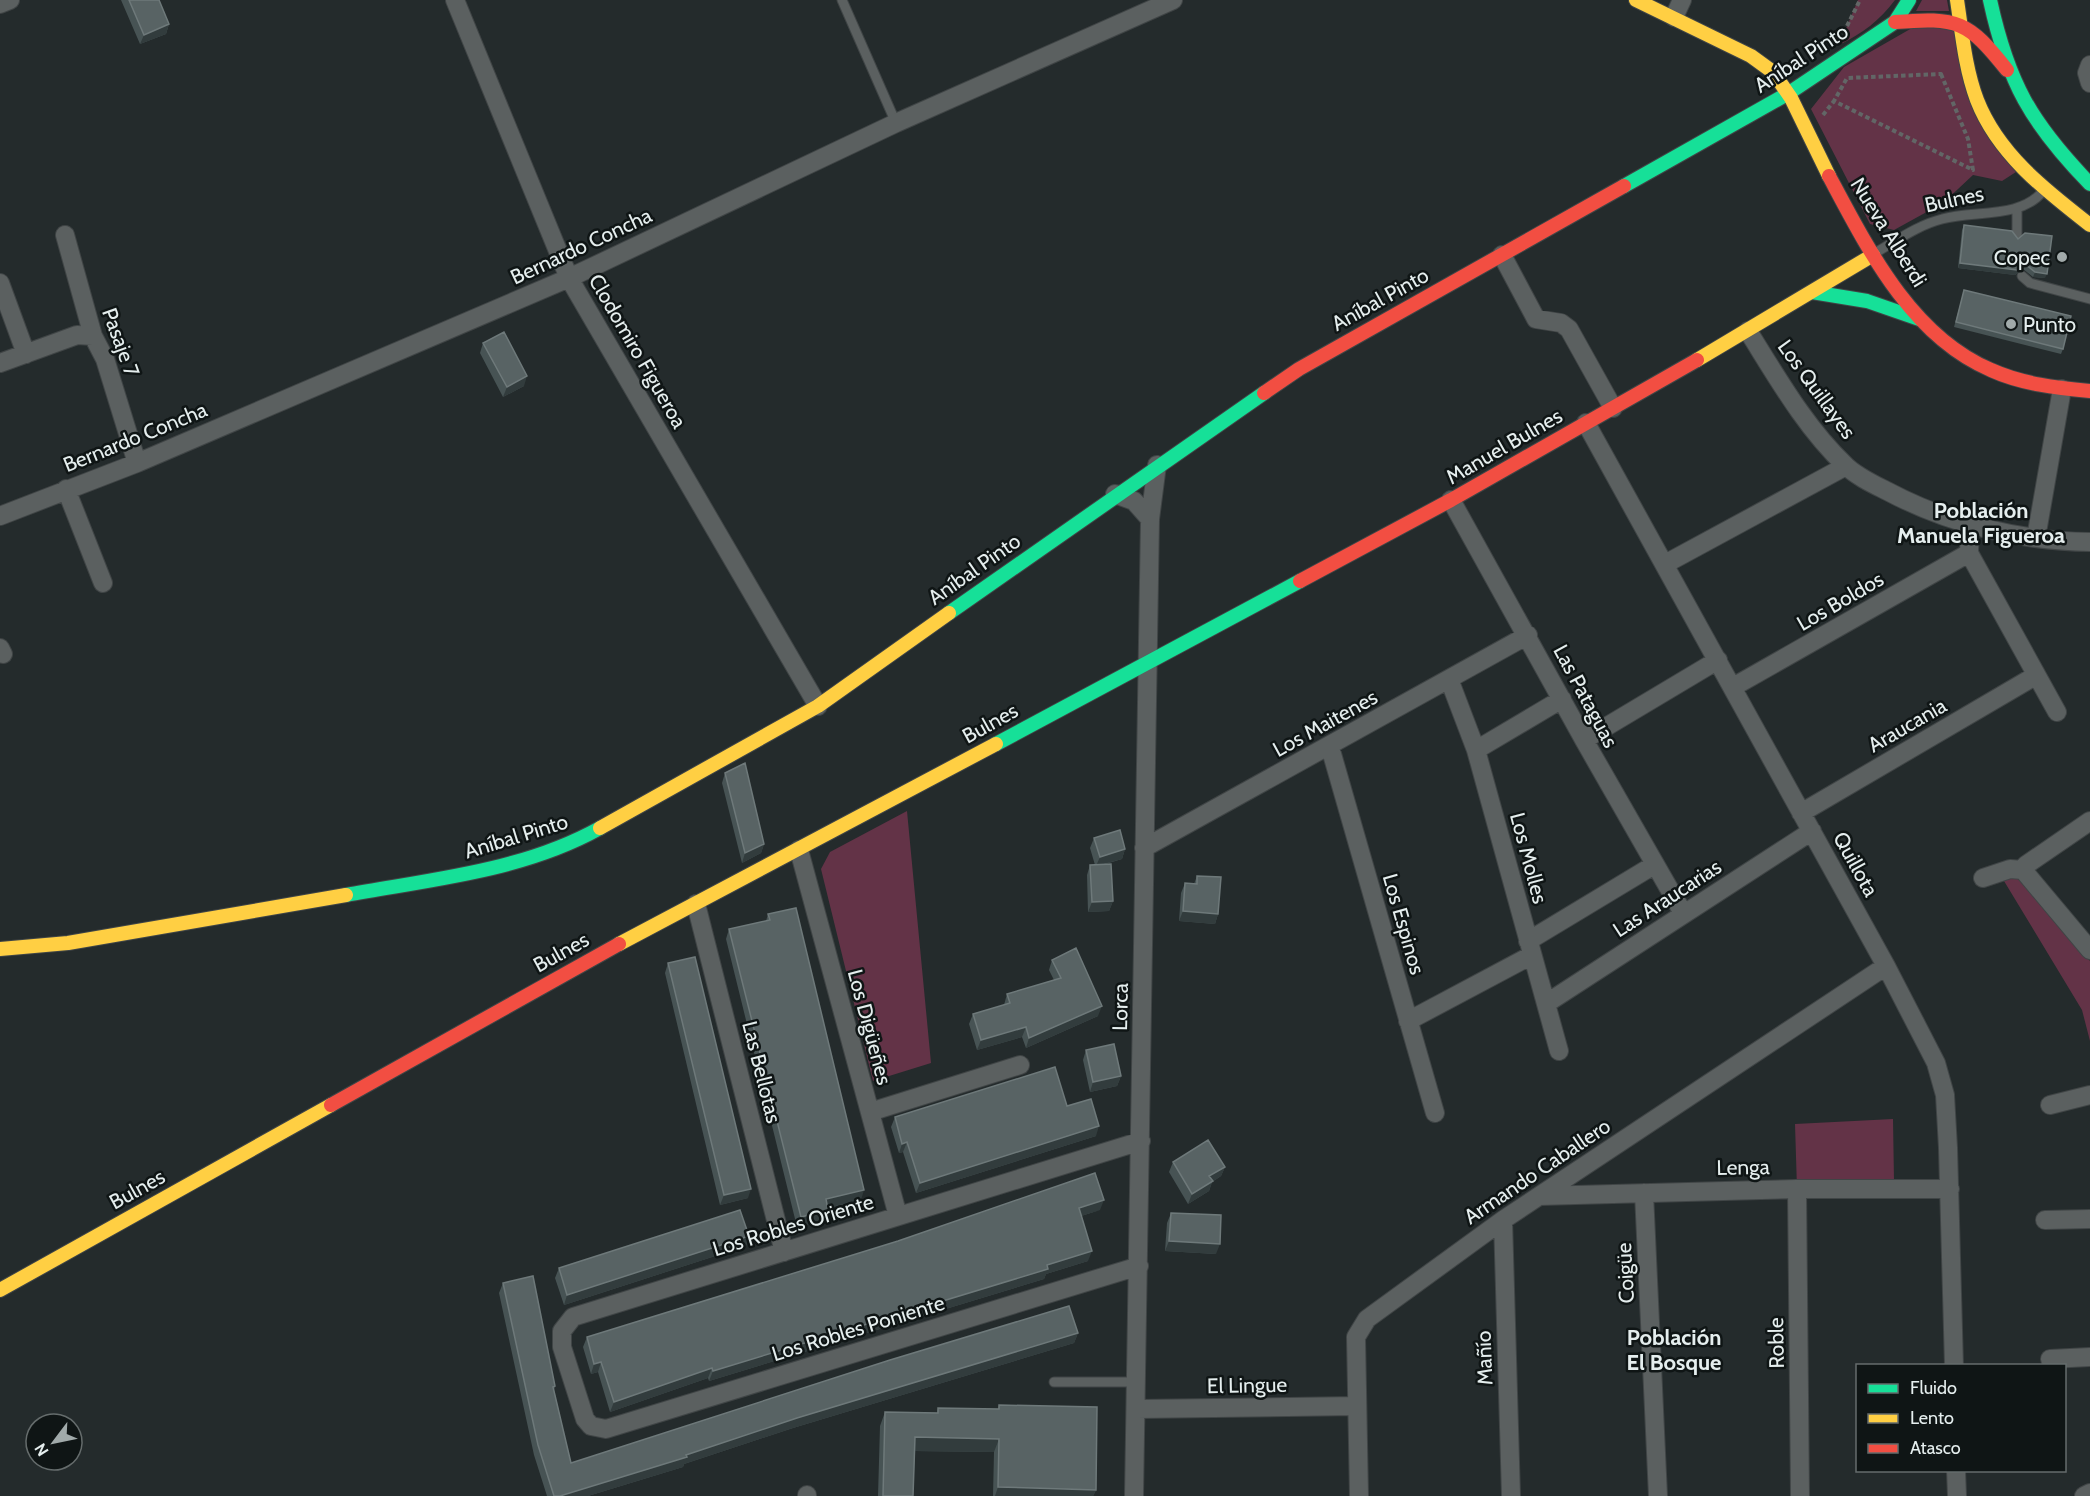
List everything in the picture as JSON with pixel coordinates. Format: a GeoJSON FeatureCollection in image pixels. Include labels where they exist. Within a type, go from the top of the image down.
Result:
{"type":"FeatureCollection","features":[{"type":"Feature","properties":{"kind":"street"},"geometry":{"type":"LineString","coordinates":[[0,4],[9,0]]}},
{"type":"Feature","properties":{"kind":"street","name":"Clodomiro Figueroa"},"geometry":{"type":"LineString","coordinates":[[455,0],[569,278],[818,706]]}},
{"type":"Feature","properties":{"kind":"street","name":"Bernardo Concha"},"geometry":{"type":"LineString","coordinates":[[0,516],[137,463],[569,278],[896,123],[1173,0]]}},
{"type":"Feature","properties":{"kind":"street","name":"Nueva Alberdi"},"geometry":{"type":"LineString","coordinates":[[1636,0],[1755,58],[1773,72],[1789,93],[1808,137],[1873,255],[1897,290],[1925,322],[1953,348],[1981,366],[2062,389],[2090,391]]}},
{"type":"Feature","properties":{"kind":"street"},"geometry":{"type":"LineString","coordinates":[[1674,17],[1682,0]]}},
{"type":"Feature","properties":{"kind":"street","name":"Aníbal Pinto"},"geometry":{"type":"LineString","coordinates":[[0,949],[68,943],[498,868],[566,847],[818,706],[1156,465],[1299,369],[1789,93],[1895,22],[1909,0]]}},
{"type":"Feature","properties":{"kind":"street"},"geometry":{"type":"LineString","coordinates":[[1957,0],[1967,64],[1978,102],[1999,138],[2044,190],[2090,225]]}},
{"type":"Feature","properties":{"kind":"street"},"geometry":{"type":"LineString","coordinates":[[1990,0],[2007,70],[2018,97],[2062,156],[2090,183]]}},
{"type":"Feature","properties":{"kind":"street","name":"Aníbal Pinto"},"geometry":{"type":"LineString","coordinates":[[1895,22],[1928,19],[1960,22]]}},
{"type":"Feature","properties":{"kind":"street"},"geometry":{"type":"LineString","coordinates":[[1960,22],[1979,34],[2007,70]]}},
{"type":"Feature","properties":{"kind":"street"},"geometry":{"type":"LineString","coordinates":[[2090,65],[2087,73],[2090,83]]}},
{"type":"Feature","properties":{"kind":"street","name":"Pasaje 7"},"geometry":{"type":"LineString","coordinates":[[65,235],[93,336],[105,359],[137,463]]}},
{"type":"Feature","properties":{"kind":"street"},"geometry":{"type":"LineString","coordinates":[[1502,255],[1536,319],[1561,323],[1569,329],[1613,408]]}},
{"type":"Feature","properties":{"kind":"street","name":"Manuel Bulnes"},"geometry":{"type":"LineString","coordinates":[[1149,660],[1451,500],[1748,331],[1873,255]]}},
{"type":"Feature","properties":{"kind":"street"},"geometry":{"type":"LineString","coordinates":[[0,283],[26,354]]}},
{"type":"Feature","properties":{"kind":"street"},"geometry":{"type":"LineString","coordinates":[[1812,292],[1835,293],[1869,301],[1925,322]]}},
{"type":"Feature","properties":{"kind":"street","name":"Los Quillayes"},"geometry":{"type":"LineString","coordinates":[[1748,331],[1811,427],[1845,466],[1910,503],[1970,526],[2036,538],[2090,542]]}},
{"type":"Feature","properties":{"kind":"street"},"geometry":{"type":"LineString","coordinates":[[0,363],[77,335],[93,336]]}},
{"type":"Feature","properties":{"kind":"street"},"geometry":{"type":"LineString","coordinates":[[2036,538],[2062,389]]}},
{"type":"Feature","properties":{"kind":"street","name":"Quillota"},"geometry":{"type":"LineString","coordinates":[[1586,423],[1886,966],[1936,1063],[1945,1095],[1950,1189],[1954,1364]]}},
{"type":"Feature","properties":{"kind":"street","name":"Lorca"},"geometry":{"type":"LineString","coordinates":[[1134,1496],[1150,519],[1156,465]]}},
{"type":"Feature","properties":{"kind":"street"},"geometry":{"type":"LineString","coordinates":[[1665,564],[1845,466]]}},
{"type":"Feature","properties":{"kind":"street"},"geometry":{"type":"LineString","coordinates":[[66,489],[104,584]]}},
{"type":"Feature","properties":{"kind":"street"},"geometry":{"type":"LineString","coordinates":[[1115,494],[1134,501],[1150,519]]}},
{"type":"Feature","properties":{"kind":"street","name":"Las Pataguas"},"geometry":{"type":"LineString","coordinates":[[1451,500],[1683,913]]}},
{"type":"Feature","properties":{"kind":"street"},"geometry":{"type":"LineString","coordinates":[[1970,526],[1969,553],[2035,676],[2057,712]]}},
{"type":"Feature","properties":{"kind":"street","name":"Los Boldos"},"geometry":{"type":"LineString","coordinates":[[1733,687],[1969,553]]}},
{"type":"Feature","properties":{"kind":"street","name":"Los Maitenes"},"geometry":{"type":"LineString","coordinates":[[1144,848],[1330,747],[1528,635]]}},
{"type":"Feature","properties":{"kind":"street","name":"Bulnes"},"geometry":{"type":"LineString","coordinates":[[0,1290],[596,956],[799,850],[1149,660]]}},
{"type":"Feature","properties":{"kind":"street"},"geometry":{"type":"LineString","coordinates":[[1584,740],[1718,660]]}},
{"type":"Feature","properties":{"kind":"street","name":"Araucania"},"geometry":{"type":"LineString","coordinates":[[1801,813],[2035,676]]}},
{"type":"Feature","properties":{"kind":"street","name":"Los Molles"},"geometry":{"type":"LineString","coordinates":[[1449,679],[1476,750],[1559,1052]]}},
{"type":"Feature","properties":{"kind":"street"},"geometry":{"type":"LineString","coordinates":[[1476,750],[1563,699]]}},
{"type":"Feature","properties":{"kind":"street","name":"Los Espinos"},"geometry":{"type":"LineString","coordinates":[[1330,747],[1435,1113]]}},
{"type":"Feature","properties":{"kind":"street"},"geometry":{"type":"LineString","coordinates":[[2023,870],[2025,865],[2090,821]]}},
{"type":"Feature","properties":{"kind":"street","name":"Las Araucarias"},"geometry":{"type":"LineString","coordinates":[[1547,1003],[1812,831]]}},
{"type":"Feature","properties":{"kind":"street","name":"Los Digüeñes"},"geometry":{"type":"LineString","coordinates":[[799,850],[898,1216]]}},
{"type":"Feature","properties":{"kind":"street","name":"Las Araucarias"},"geometry":{"type":"LineString","coordinates":[[1408,1021],[1530,948],[1654,865]]}},
{"type":"Feature","properties":{"kind":"street"},"geometry":{"type":"LineString","coordinates":[[1983,878],[2010,869],[2023,870],[2090,950]]}},
{"type":"Feature","properties":{"kind":"street","name":"Las Bellotas"},"geometry":{"type":"LineString","coordinates":[[696,904],[783,1252]]}},
{"type":"Feature","properties":{"kind":"street","name":"Armando Caballero"},"geometry":{"type":"LineString","coordinates":[[1359,1496],[1356,1336],[1360,1326],[1380,1307],[1537,1196],[1886,966]]}},
{"type":"Feature","properties":{"kind":"street"},"geometry":{"type":"LineString","coordinates":[[870,1112],[1020,1065]]}},
{"type":"Feature","properties":{"kind":"street"},"geometry":{"type":"LineString","coordinates":[[2050,1105],[2090,1095]]}},
{"type":"Feature","properties":{"kind":"street","name":"Los Robles Oriente"},"geometry":{"type":"LineString","coordinates":[[591,1426],[581,1409],[562,1347],[562,1331],[568,1320],[1141,1141]]}},
{"type":"Feature","properties":{"kind":"street","name":"Lenga"},"geometry":{"type":"LineString","coordinates":[[1537,1196],[1797,1189],[1950,1189]]}},
{"type":"Feature","properties":{"kind":"street","name":"Roble"},"geometry":{"type":"LineString","coordinates":[[1797,1189],[1800,1496]]}},
{"type":"Feature","properties":{"kind":"street","name":"Coigüe"},"geometry":{"type":"LineString","coordinates":[[1644,1192],[1658,1496]]}},
{"type":"Feature","properties":{"kind":"street"},"geometry":{"type":"LineString","coordinates":[[2045,1220],[2090,1218]]}},
{"type":"Feature","properties":{"kind":"street","name":"Mañío"},"geometry":{"type":"LineString","coordinates":[[1503,1220],[1511,1496]]}},
{"type":"Feature","properties":{"kind":"street","name":"Los Robles Poniente"},"geometry":{"type":"LineString","coordinates":[[591,1426],[598,1429],[613,1427],[1138,1266]]}},
{"type":"Feature","properties":{"kind":"street"},"geometry":{"type":"LineString","coordinates":[[2050,1359],[2090,1357]]}},
{"type":"Feature","properties":{"kind":"street","name":"El Lingue"},"geometry":{"type":"LineString","coordinates":[[1137,1409],[1357,1406]]}},
{"type":"Feature","properties":{"kind":"street"},"geometry":{"type":"LineString","coordinates":[[1956,1472],[1957,1496]]}},
{"type":"Feature","properties":{"kind":"street"},"geometry":{"type":"LineString","coordinates":[[2084,1496],[2090,1493]]}},
{"type":"Feature","properties":{"kind":"lane"},"geometry":{"type":"LineString","coordinates":[[842,0],[896,123]]}},
{"type":"Feature","properties":{"kind":"lane","name":"Bulnes"},"geometry":{"type":"LineString","coordinates":[[1873,255],[1923,226],[1940,219],[2017,208],[2036,201],[2044,190]]}},
{"type":"Feature","properties":{"kind":"lane"},"geometry":{"type":"LineString","coordinates":[[2017,208],[2017,237]]}},
{"type":"Feature","properties":{"kind":"lane"},"geometry":{"type":"LineString","coordinates":[[2022,276],[2030,283],[2090,299]]}},
{"type":"Feature","properties":{"kind":"lane"},"geometry":{"type":"LineString","coordinates":[[1054,1382],[1137,1382]]}},
{"type":"Feature","properties":{"kind":"path"},"geometry":{"type":"LineString","coordinates":[[1941,74],[1968,139],[1973,170],[1834,101],[1847,78],[1941,74]]}},
{"type":"Feature","properties":{"kind":"shaded area"},"geometry":{"type":"Polygon","coordinates":[[[1858,0],[1895,0],[1870,26],[1839,45],[1858,0]]]}},
{"type":"Feature","properties":{"kind":"shaded area"},"geometry":{"type":"Polygon","coordinates":[[[1922,0],[1947,0],[1949,11],[1916,11],[1922,0]]]}},
{"type":"Feature","properties":{"kind":"shaded area"},"geometry":{"type":"Polygon","coordinates":[[[1912,28],[1953,28],[2016,172],[2002,181],[1973,175],[1943,203],[1894,230],[1870,224],[1811,109],[1844,67],[1912,28]]]}},
{"type":"Feature","properties":{"kind":"shaded area"},"geometry":{"type":"Polygon","coordinates":[[[907,811],[931,1063],[873,1081],[821,869],[830,852],[907,811]]]}},
{"type":"Feature","properties":{"kind":"shaded area"},"geometry":{"type":"Polygon","coordinates":[[[2018,876],[2090,961],[2090,1041],[2082,1010],[2004,881],[2018,876]]]}},
{"type":"Feature","properties":{"kind":"shaded area"},"geometry":{"type":"Polygon","coordinates":[[[1893,1119],[1894,1181],[1797,1189],[1795,1124],[1893,1119]]]}},
{"type":"Feature","properties":{"kind":"building"},"geometry":{"type":"Polygon","coordinates":[[[129,0],[159,0],[169,24],[144,35],[129,0]]]}},
{"type":"Feature","properties":{"kind":"building"},"geometry":{"type":"Polygon","coordinates":[[[1964,225],[2012,231],[2018,239],[2025,233],[2052,236],[2047,274],[2035,272],[2025,264],[2017,270],[1960,263],[1964,225]]]}},
{"type":"Feature","properties":{"kind":"building","name":"Punto"},"geometry":{"type":"Polygon","coordinates":[[[1964,290],[2071,316],[2063,349],[1956,322],[1964,290]]]}},
{"type":"Feature","properties":{"kind":"building"},"geometry":{"type":"Polygon","coordinates":[[[504,332],[527,376],[507,387],[483,343],[504,332]]]}},
{"type":"Feature","properties":{"kind":"building"},"geometry":{"type":"Polygon","coordinates":[[[745,763],[764,844],[745,853],[725,773],[745,763]]]}},
{"type":"Feature","properties":{"kind":"building"},"geometry":{"type":"Polygon","coordinates":[[[1120,830],[1125,849],[1100,857],[1094,838],[1120,830]]]}},
{"type":"Feature","properties":{"kind":"building"},"geometry":{"type":"Polygon","coordinates":[[[1111,864],[1113,901],[1092,902],[1090,865],[1111,864]]]}},
{"type":"Feature","properties":{"kind":"building"},"geometry":{"type":"Polygon","coordinates":[[[1197,876],[1221,877],[1218,914],[1183,911],[1185,883],[1197,884],[1197,876]]]}},
{"type":"Feature","properties":{"kind":"building"},"geometry":{"type":"Polygon","coordinates":[[[796,908],[864,1190],[826,1199],[828,1210],[801,1217],[729,929],[770,920],[768,914],[796,908]]]}},
{"type":"Feature","properties":{"kind":"building"},"geometry":{"type":"Polygon","coordinates":[[[1076,948],[1102,1006],[1029,1038],[1026,1027],[981,1040],[973,1014],[1010,1003],[1007,994],[1061,978],[1052,960],[1076,948]]]}},
{"type":"Feature","properties":{"kind":"building"},"geometry":{"type":"Polygon","coordinates":[[[695,957],[751,1189],[724,1195],[668,963],[695,957]]]}},
{"type":"Feature","properties":{"kind":"building"},"geometry":{"type":"Polygon","coordinates":[[[1114,1044],[1121,1076],[1093,1082],[1086,1050],[1114,1044]]]}},
{"type":"Feature","properties":{"kind":"building"},"geometry":{"type":"Polygon","coordinates":[[[1055,1067],[1067,1106],[1091,1099],[1099,1126],[920,1183],[907,1142],[902,1144],[895,1117],[1055,1067]]]}},
{"type":"Feature","properties":{"kind":"building"},"geometry":{"type":"Polygon","coordinates":[[[1208,1140],[1225,1167],[1209,1176],[1213,1181],[1192,1194],[1173,1162],[1208,1140]]]}},
{"type":"Feature","properties":{"kind":"building"},"geometry":{"type":"Polygon","coordinates":[[[1095,1173],[1104,1200],[1079,1208],[1092,1251],[1047,1265],[1048,1269],[713,1371],[712,1368],[614,1402],[601,1362],[594,1364],[587,1337],[898,1241],[1095,1173]]]}},
{"type":"Feature","properties":{"kind":"building"},"geometry":{"type":"Polygon","coordinates":[[[740,1210],[749,1236],[567,1295],[559,1268],[740,1210]]]}},
{"type":"Feature","properties":{"kind":"building"},"geometry":{"type":"Polygon","coordinates":[[[1171,1213],[1221,1215],[1220,1244],[1169,1241],[1171,1213]]]}},
{"type":"Feature","properties":{"kind":"building"},"geometry":{"type":"Polygon","coordinates":[[[533,1276],[555,1386],[553,1387],[571,1463],[890,1360],[1069,1306],[1078,1333],[797,1418],[686,1455],[687,1457],[554,1496],[538,1445],[503,1283],[533,1276]]]}},
{"type":"Feature","properties":{"kind":"building"},"geometry":{"type":"Polygon","coordinates":[[[999,1405],[1097,1407],[1096,1490],[998,1487],[999,1439],[915,1437],[913,1496],[883,1496],[885,1412],[938,1413],[938,1408],[999,1409],[999,1405]]]}},
{"type":"Feature","properties":{"kind":"traffic: fast"},"geometry":{"type":"LineString","coordinates":[[1624,186],[1789,93],[1895,22],[1909,0]]}},
{"type":"Feature","properties":{"kind":"traffic: fast"},"geometry":{"type":"LineString","coordinates":[[1990,0],[2005,55],[2025,100],[2052,141],[2090,184]]}},
{"type":"Feature","properties":{"kind":"traffic: fast"},"geometry":{"type":"LineString","coordinates":[[1812,292],[1867,301],[1919,319]]}},
{"type":"Feature","properties":{"kind":"traffic: fast"},"geometry":{"type":"LineString","coordinates":[[949,613],[1264,393]]}},
{"type":"Feature","properties":{"kind":"traffic: fast"},"geometry":{"type":"LineString","coordinates":[[996,744],[1300,581]]}},
{"type":"Feature","properties":{"kind":"traffic: fast"},"geometry":{"type":"LineString","coordinates":[[346,895],[477,872],[509,864],[571,843],[600,828]]}},
{"type":"Feature","properties":{"kind":"traffic: slow"},"geometry":{"type":"LineString","coordinates":[[1636,0],[1751,56],[1773,72],[1791,98],[1829,176]]}},
{"type":"Feature","properties":{"kind":"traffic: slow"},"geometry":{"type":"LineString","coordinates":[[1957,0],[1970,76],[1977,100],[1986,119],[1997,137],[2024,170],[2090,225]]}},
{"type":"Feature","properties":{"kind":"traffic: slow"},"geometry":{"type":"LineString","coordinates":[[1697,360],[1873,255]]}},
{"type":"Feature","properties":{"kind":"traffic: slow"},"geometry":{"type":"LineString","coordinates":[[600,828],[818,706],[949,613]]}},
{"type":"Feature","properties":{"kind":"traffic: slow"},"geometry":{"type":"LineString","coordinates":[[619,944],[996,744]]}},
{"type":"Feature","properties":{"kind":"traffic: slow"},"geometry":{"type":"LineString","coordinates":[[0,949],[68,943],[346,895]]}},
{"type":"Feature","properties":{"kind":"traffic: slow"},"geometry":{"type":"LineString","coordinates":[[0,1290],[331,1105]]}},
{"type":"Feature","properties":{"kind":"traffic: jam"},"geometry":{"type":"LineString","coordinates":[[1895,22],[1934,20],[1960,26],[1982,41],[2007,70]]}},
{"type":"Feature","properties":{"kind":"traffic: jam"},"geometry":{"type":"LineString","coordinates":[[1829,176],[1876,260],[1915,313],[1937,336],[1963,355],[2003,375],[2040,385],[2090,391]]}},
{"type":"Feature","properties":{"kind":"traffic: jam"},"geometry":{"type":"LineString","coordinates":[[1264,393],[1299,369],[1624,186]]}},
{"type":"Feature","properties":{"kind":"traffic: jam"},"geometry":{"type":"LineString","coordinates":[[1300,581],[1451,500],[1697,360]]}},
{"type":"Feature","properties":{"kind":"traffic: jam"},"geometry":{"type":"LineString","coordinates":[[331,1105],[619,944]]}},
{"type":"Feature","properties":{"kind":"place","name":"Copec"},"geometry":{"type":"Point","coordinates":[2062,257]}},
{"type":"Feature","properties":{"kind":"place","name":"Punto"},"geometry":{"type":"Point","coordinates":[2011,324]}},
{"type":"Feature","properties":{"kind":"district","name":"Población Manuela Figueroa"},"geometry":{"type":"Point","coordinates":[1981,522]}},
{"type":"Feature","properties":{"kind":"district","name":"Población El Bosque"},"geometry":{"type":"Point","coordinates":[1674,1350]}}]}
